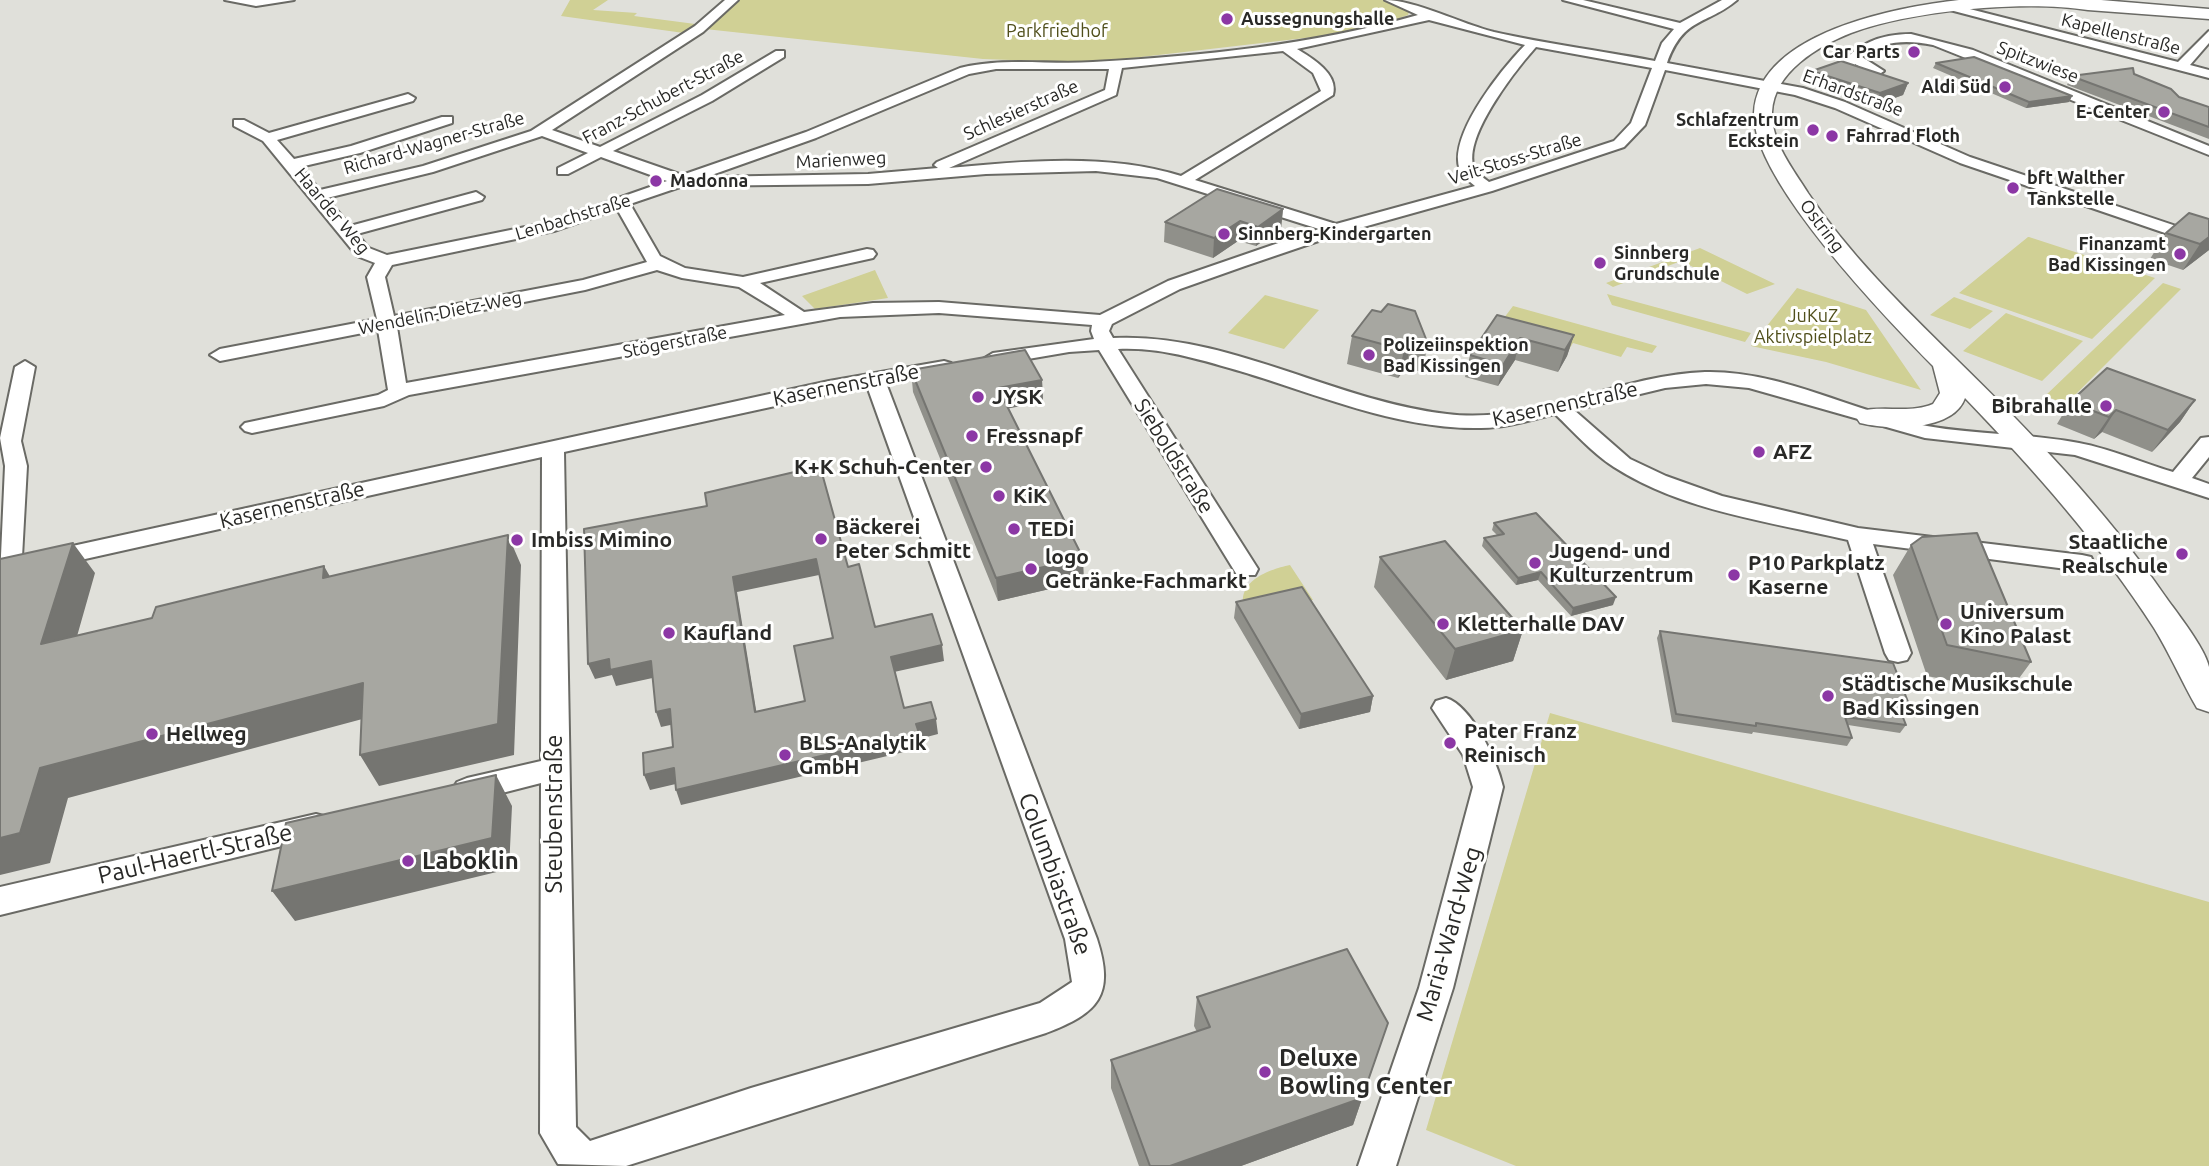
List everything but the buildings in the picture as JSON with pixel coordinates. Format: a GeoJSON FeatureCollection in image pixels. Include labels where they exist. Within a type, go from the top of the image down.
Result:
{"type":"FeatureCollection","features":[{"type":"Feature","properties":{"kind":"main road"},"geometry":{"type":"LineString","coordinates":[[1925,0],[1949,5],[2109,6]]}},
{"type":"Feature","properties":{"kind":"main road"},"geometry":{"type":"LineString","coordinates":[[1770,86],[1794,58],[1825,38],[1884,18],[1949,5],[2074,1],[2209,14]]}},
{"type":"Feature","properties":{"kind":"main road"},"geometry":{"type":"LineString","coordinates":[[2017,25],[1987,10],[2027,5]]}},
{"type":"Feature","properties":{"kind":"main road","name":"Ostring"},"geometry":{"type":"LineString","coordinates":[[1770,86],[1764,109],[1765,129],[1773,153],[1804,204],[1856,271],[2021,441],[2126,567],[2194,666],[2209,699]]}},
{"type":"Feature","properties":{"kind":"main road"},"geometry":{"type":"LineString","coordinates":[[1868,417],[1902,418],[1942,410],[1954,392],[1944,361]]}},
{"type":"Feature","properties":{"kind":"street"},"geometry":{"type":"LineString","coordinates":[[231,0],[256,3],[288,0]]}},
{"type":"Feature","properties":{"kind":"street","name":"Richard-Wagner-Straße"},"geometry":{"type":"LineString","coordinates":[[317,196],[428,169],[541,131],[699,29],[732,0]]}},
{"type":"Feature","properties":{"kind":"street","name":"Erhardstraße"},"geometry":{"type":"LineString","coordinates":[[1391,0],[1429,16],[1532,44],[1770,86],[1840,105],[1965,160],[2209,243]]}},
{"type":"Feature","properties":{"kind":"street"},"geometry":{"type":"LineString","coordinates":[[1569,0],[1682,27],[1731,0]]}},
{"type":"Feature","properties":{"kind":"street","name":"Kapellenstraße"},"geometry":{"type":"LineString","coordinates":[[1949,5],[2209,74]]}},
{"type":"Feature","properties":{"kind":"street"},"geometry":{"type":"LineString","coordinates":[[1116,64],[1358,34],[1429,16]]}},
{"type":"Feature","properties":{"kind":"street","name":"Veit-Stoss-Straße"},"geometry":{"type":"LineString","coordinates":[[1336,229],[1486,188],[1619,144],[1639,125],[1668,43],[1682,27]]}},
{"type":"Feature","properties":{"kind":"street"},"geometry":{"type":"LineString","coordinates":[[2180,67],[2209,35]]}},
{"type":"Feature","properties":{"kind":"street","name":"Spitzwiese"},"geometry":{"type":"LineString","coordinates":[[1853,57],[1862,48],[1885,41],[1909,38],[1931,41],[2050,85],[2209,151]]}},
{"type":"Feature","properties":{"kind":"street"},"geometry":{"type":"LineString","coordinates":[[1486,188],[1469,173],[1465,162],[1468,136],[1512,66],[1532,44]]}},
{"type":"Feature","properties":{"kind":"street"},"geometry":{"type":"LineString","coordinates":[[1183,181],[1248,144],[1328,92],[1328,81],[1320,70],[1282,45]]}},
{"type":"Feature","properties":{"kind":"street","name":"Franz-Schubert-Straße"},"geometry":{"type":"LineString","coordinates":[[563,171],[708,98],[780,54]]}},
{"type":"Feature","properties":{"kind":"street","name":"Lenbachstraße"},"geometry":{"type":"LineString","coordinates":[[385,261],[554,226],[811,135],[992,64],[1075,67],[1116,64]]}},
{"type":"Feature","properties":{"kind":"street","name":"Schlesierstraße"},"geometry":{"type":"LineString","coordinates":[[920,174],[1111,92],[1116,64]]}},
{"type":"Feature","properties":{"kind":"street"},"geometry":{"type":"LineString","coordinates":[[268,138],[384,106],[413,108],[447,120],[355,150],[292,164]]}},
{"type":"Feature","properties":{"kind":"street","name":"Haarder Weg"},"geometry":{"type":"LineString","coordinates":[[239,123],[268,138],[347,232],[371,257],[385,261],[376,277],[387,324],[396,387],[403,390]]}},
{"type":"Feature","properties":{"kind":"street","name":"Marienweg"},"geometry":{"type":"LineString","coordinates":[[541,131],[683,181],[826,181],[1053,166],[1152,172],[1336,229]]}},
{"type":"Feature","properties":{"kind":"street"},"geometry":{"type":"LineString","coordinates":[[347,232],[476,197]]}},
{"type":"Feature","properties":{"kind":"street"},"geometry":{"type":"LineString","coordinates":[[620,203],[637,220],[647,252],[659,264],[703,278],[743,282],[867,254]]}},
{"type":"Feature","properties":{"kind":"street"},"geometry":{"type":"LineString","coordinates":[[1105,332],[1128,306],[1174,285],[1336,229]]}},
{"type":"Feature","properties":{"kind":"street","name":"Wendelin-Dietz-Weg"},"geometry":{"type":"LineString","coordinates":[[219,355],[584,285],[659,264]]}},
{"type":"Feature","properties":{"kind":"street"},"geometry":{"type":"LineString","coordinates":[[743,282],[801,318]]}},
{"type":"Feature","properties":{"kind":"street","name":"Stögerstraße"},"geometry":{"type":"LineString","coordinates":[[252,427],[384,400],[403,390],[417,390],[840,311],[959,306],[1105,332]]}},
{"type":"Feature","properties":{"kind":"street","name":"Kasernenstraße"},"geometry":{"type":"LineString","coordinates":[[4,569],[874,378],[971,362],[1105,332],[1143,342],[1183,348],[1405,414],[1449,421],[1484,422],[1665,382],[1706,379],[1773,387],[1925,432],[2078,449],[2209,491]]}},
{"type":"Feature","properties":{"kind":"street","name":"Sieboldstraße"},"geometry":{"type":"LineString","coordinates":[[1105,332],[1111,355],[1246,569]]}},
{"type":"Feature","properties":{"kind":"street"},"geometry":{"type":"LineString","coordinates":[[4,569],[16,466],[10,442],[25,368]]}},
{"type":"Feature","properties":{"kind":"street","name":"Columbiastraße"},"geometry":{"type":"LineString","coordinates":[[588,1163],[751,1106],[1046,1017],[1077,1003],[1087,990],[1091,972],[1081,939],[874,378]]}},
{"type":"Feature","properties":{"kind":"street"},"geometry":{"type":"LineString","coordinates":[[1559,407],[1612,455],[1631,468],[1669,485],[1858,535],[2082,563]]}},
{"type":"Feature","properties":{"kind":"street"},"geometry":{"type":"LineString","coordinates":[[2177,482],[2209,443]]}},
{"type":"Feature","properties":{"kind":"street","name":"Steubenstraße"},"geometry":{"type":"LineString","coordinates":[[553,448],[558,1133],[571,1151],[588,1163]]}},
{"type":"Feature","properties":{"kind":"street"},"geometry":{"type":"LineString","coordinates":[[1858,535],[1898,653]]}},
{"type":"Feature","properties":{"kind":"street","name":"Maria-Ward-Weg"},"geometry":{"type":"LineString","coordinates":[[1377,1166],[1436,988],[1488,788],[1486,769],[1478,751],[1446,708]]}},
{"type":"Feature","properties":{"kind":"street"},"geometry":{"type":"LineString","coordinates":[[446,795],[554,769]]}},
{"type":"Feature","properties":{"kind":"street","name":"Paul-Haertl-Straße"},"geometry":{"type":"LineString","coordinates":[[0,901],[338,821]]}},
{"type":"Feature","properties":{"kind":"green space"},"geometry":{"type":"Polygon","coordinates":[[[570,0],[608,0],[593,10],[637,13],[634,16],[703,25],[691,34],[561,16],[570,0]]]}},
{"type":"Feature","properties":{"kind":"green space","name":"Parkfriedhof"},"geometry":{"type":"Polygon","coordinates":[[[735,0],[1383,0],[1409,12],[1408,15],[1365,30],[1331,35],[1115,60],[1067,62],[983,59],[705,29],[735,0]]]}},
{"type":"Feature","properties":{"kind":"green space"},"geometry":{"type":"Polygon","coordinates":[[[2028,237],[2155,278],[2092,339],[1959,293],[2028,237]]]}},
{"type":"Feature","properties":{"kind":"green space"},"geometry":{"type":"Polygon","coordinates":[[[1700,248],[1775,284],[1747,294],[1681,261],[1613,287],[1606,283],[1700,248]]]}},
{"type":"Feature","properties":{"kind":"green space"},"geometry":{"type":"Polygon","coordinates":[[[875,270],[888,298],[815,309],[802,296],[875,270]]]}},
{"type":"Feature","properties":{"kind":"green space"},"geometry":{"type":"Polygon","coordinates":[[[2163,283],[2181,289],[2066,404],[2045,396],[2163,283]]]}},
{"type":"Feature","properties":{"kind":"green space","name":"JuKuZ Aktivspielplatz"},"geometry":{"type":"Polygon","coordinates":[[[1797,288],[1866,310],[1921,390],[1826,362],[1751,346],[1797,288]]]}},
{"type":"Feature","properties":{"kind":"green space"},"geometry":{"type":"Polygon","coordinates":[[[1607,294],[1751,333],[1745,342],[1612,305],[1607,294]]]}},
{"type":"Feature","properties":{"kind":"green space"},"geometry":{"type":"Polygon","coordinates":[[[1265,295],[1319,310],[1284,349],[1228,333],[1265,295]]]}},
{"type":"Feature","properties":{"kind":"green space"},"geometry":{"type":"Polygon","coordinates":[[[1954,297],[1993,311],[1970,329],[1930,315],[1954,297]]]}},
{"type":"Feature","properties":{"kind":"green space"},"geometry":{"type":"Polygon","coordinates":[[[1513,306],[1657,346],[1652,353],[1627,347],[1621,357],[1573,343],[1568,351],[1495,330],[1513,306]]]}},
{"type":"Feature","properties":{"kind":"green space"},"geometry":{"type":"Polygon","coordinates":[[[2006,313],[2083,341],[2042,381],[1963,351],[2006,313]]]}},
{"type":"Feature","properties":{"kind":"green space"},"geometry":{"type":"Polygon","coordinates":[[[1290,565],[1313,600],[1247,615],[1243,604],[1247,587],[1262,575],[1290,565]]]}},
{"type":"Feature","properties":{"kind":"green space"},"geometry":{"type":"Polygon","coordinates":[[[1550,713],[2209,902],[2209,1166],[1516,1166],[1426,1130],[1550,713]]]}},
{"type":"Feature","properties":{"kind":"place","name":"Aussegnungshalle"},"geometry":{"type":"Point","coordinates":[1227,19]}},
{"type":"Feature","properties":{"kind":"place","name":"Car Parts"},"geometry":{"type":"Point","coordinates":[1914,52]}},
{"type":"Feature","properties":{"kind":"place","name":"Aldi Süd"},"geometry":{"type":"Point","coordinates":[2005,87]}},
{"type":"Feature","properties":{"kind":"place","name":"E-Center"},"geometry":{"type":"Point","coordinates":[2164,112]}},
{"type":"Feature","properties":{"kind":"place","name":"Schlafzentrum Eckstein"},"geometry":{"type":"Point","coordinates":[1813,130]}},
{"type":"Feature","properties":{"kind":"place","name":"Fahrrad Floth"},"geometry":{"type":"Point","coordinates":[1832,136]}},
{"type":"Feature","properties":{"kind":"place","name":"Madonna"},"geometry":{"type":"Point","coordinates":[656,181]}},
{"type":"Feature","properties":{"kind":"place","name":"bft Walther Tankstelle"},"geometry":{"type":"Point","coordinates":[2013,188]}},
{"type":"Feature","properties":{"kind":"place","name":"Sinnberg-Kindergarten"},"geometry":{"type":"Point","coordinates":[1224,234]}},
{"type":"Feature","properties":{"kind":"place","name":"Finanzamt Bad Kissingen"},"geometry":{"type":"Point","coordinates":[2180,254]}},
{"type":"Feature","properties":{"kind":"place","name":"Sinnberg Grundschule"},"geometry":{"type":"Point","coordinates":[1600,263]}},
{"type":"Feature","properties":{"kind":"place","name":"Polizeiinspektion Bad Kissingen"},"geometry":{"type":"Point","coordinates":[1369,355]}},
{"type":"Feature","properties":{"kind":"place","name":"JYSK"},"geometry":{"type":"Point","coordinates":[978,397]}},
{"type":"Feature","properties":{"kind":"place","name":"Bibrahalle"},"geometry":{"type":"Point","coordinates":[2106,406]}},
{"type":"Feature","properties":{"kind":"place","name":"Fressnapf"},"geometry":{"type":"Point","coordinates":[972,436]}},
{"type":"Feature","properties":{"kind":"place","name":"AFZ"},"geometry":{"type":"Point","coordinates":[1759,452]}},
{"type":"Feature","properties":{"kind":"place","name":"K+K Schuh-Center"},"geometry":{"type":"Point","coordinates":[986,467]}},
{"type":"Feature","properties":{"kind":"place","name":"KiK"},"geometry":{"type":"Point","coordinates":[999,496]}},
{"type":"Feature","properties":{"kind":"place","name":"TEDi"},"geometry":{"type":"Point","coordinates":[1014,529]}},
{"type":"Feature","properties":{"kind":"place","name":"Bäckerei Peter Schmitt"},"geometry":{"type":"Point","coordinates":[821,539]}},
{"type":"Feature","properties":{"kind":"place","name":"Imbiss Mimino"},"geometry":{"type":"Point","coordinates":[517,540]}},
{"type":"Feature","properties":{"kind":"place","name":"Staatliche Realschule"},"geometry":{"type":"Point","coordinates":[2182,554]}},
{"type":"Feature","properties":{"kind":"place","name":"Jugend- und Kulturzentrum"},"geometry":{"type":"Point","coordinates":[1535,563]}},
{"type":"Feature","properties":{"kind":"place","name":"logo Getränke-Fachmarkt"},"geometry":{"type":"Point","coordinates":[1031,569]}},
{"type":"Feature","properties":{"kind":"place","name":"P10 Parkplatz Kaserne"},"geometry":{"type":"Point","coordinates":[1734,575]}},
{"type":"Feature","properties":{"kind":"place","name":"Kletterhalle DAV"},"geometry":{"type":"Point","coordinates":[1443,624]}},
{"type":"Feature","properties":{"kind":"place","name":"Universum Kino Palast"},"geometry":{"type":"Point","coordinates":[1946,624]}},
{"type":"Feature","properties":{"kind":"place","name":"Kaufland"},"geometry":{"type":"Point","coordinates":[669,633]}},
{"type":"Feature","properties":{"kind":"place","name":"Städtische Musikschule Bad Kissingen"},"geometry":{"type":"Point","coordinates":[1828,696]}},
{"type":"Feature","properties":{"kind":"place","name":"Hellweg"},"geometry":{"type":"Point","coordinates":[152,734]}},
{"type":"Feature","properties":{"kind":"place","name":"Pater Franz Reinisch"},"geometry":{"type":"Point","coordinates":[1450,743]}},
{"type":"Feature","properties":{"kind":"place","name":"BLS-Analytik GmbH"},"geometry":{"type":"Point","coordinates":[785,755]}},
{"type":"Feature","properties":{"kind":"place","name":"Laboklin"},"geometry":{"type":"Point","coordinates":[408,861]}},
{"type":"Feature","properties":{"kind":"place","name":"Deluxe Bowling Center"},"geometry":{"type":"Point","coordinates":[1265,1072]}}]}
